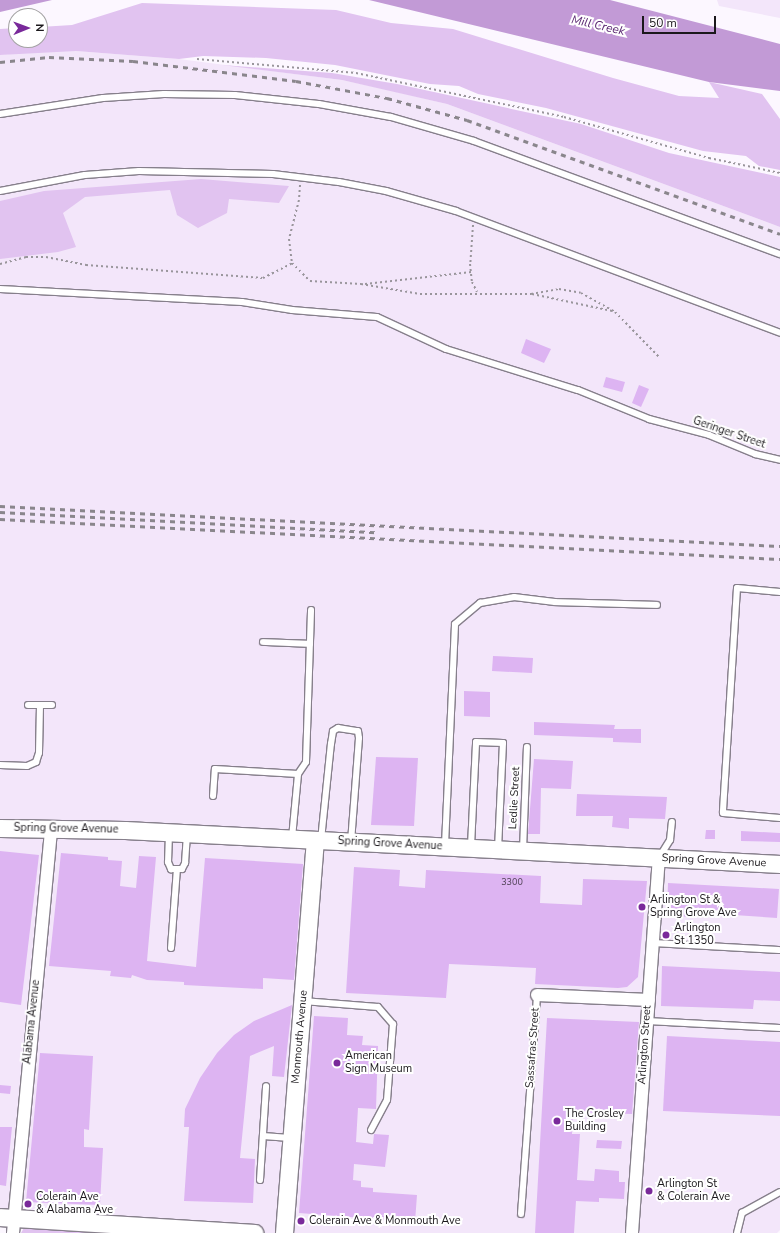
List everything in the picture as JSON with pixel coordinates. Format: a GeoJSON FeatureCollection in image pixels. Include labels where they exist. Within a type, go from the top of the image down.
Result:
{"type":"FeatureCollection","features":[{"type":"Feature","properties":{"kind":"main road","name":"Spring Grove Avenue"},"geometry":{"type":"LineString","coordinates":[[0,828],[51,828],[169,832],[780,864]]}},
{"type":"Feature","properties":{"kind":"main road","name":"Monmouth Avenue"},"geometry":{"type":"LineString","coordinates":[[284,1233],[318,841]]}},
{"type":"Feature","properties":{"kind":"main road"},"geometry":{"type":"LineString","coordinates":[[9,1222],[254,1233]]}},
{"type":"Feature","properties":{"kind":"street","name":"Alabama Avenue"},"geometry":{"type":"LineString","coordinates":[[9,1222],[51,828]]}},
{"type":"Feature","properties":{"kind":"street","name":"Arlington Street"},"geometry":{"type":"LineString","coordinates":[[632,1233],[659,858]]}},
{"type":"Feature","properties":{"kind":"street","name":"Sassafras Street"},"geometry":{"type":"LineString","coordinates":[[536,995],[649,1000]]}},
{"type":"Feature","properties":{"kind":"lane"},"geometry":{"type":"LineString","coordinates":[[0,114],[102,98],[164,94],[235,95],[320,104],[391,117],[474,141],[780,254]]}},
{"type":"Feature","properties":{"kind":"lane"},"geometry":{"type":"LineString","coordinates":[[0,191],[85,175],[139,171],[228,172],[300,178],[386,191],[474,218],[780,333]]}},
{"type":"Feature","properties":{"kind":"lane","name":"Geringer Street"},"geometry":{"type":"LineString","coordinates":[[0,289],[242,302],[292,310],[377,317],[446,349],[578,390],[649,418],[709,435],[755,454],[780,460]]}},
{"type":"Feature","properties":{"kind":"lane"},"geometry":{"type":"LineString","coordinates":[[780,592],[737,588],[723,813],[780,818]]}},
{"type":"Feature","properties":{"kind":"lane"},"geometry":{"type":"LineString","coordinates":[[445,847],[455,624],[480,603],[514,597],[555,602],[657,605]]}},
{"type":"Feature","properties":{"kind":"lane"},"geometry":{"type":"LineString","coordinates":[[292,839],[298,774],[306,762],[312,610]]}},
{"type":"Feature","properties":{"kind":"lane"},"geometry":{"type":"LineString","coordinates":[[263,642],[310,644]]}},
{"type":"Feature","properties":{"kind":"lane"},"geometry":{"type":"LineString","coordinates":[[28,705],[52,705]]}},
{"type":"Feature","properties":{"kind":"lane"},"geometry":{"type":"LineString","coordinates":[[0,765],[27,766],[36,762],[39,753],[40,705]]}},
{"type":"Feature","properties":{"kind":"lane"},"geometry":{"type":"LineString","coordinates":[[318,841],[333,732],[338,728],[358,731],[360,738],[351,842]]}},
{"type":"Feature","properties":{"kind":"lane"},"geometry":{"type":"LineString","coordinates":[[471,848],[476,742],[503,743],[498,849]]}},
{"type":"Feature","properties":{"kind":"lane","name":"Ledlie Street"},"geometry":{"type":"LineString","coordinates":[[523,850],[527,747]]}},
{"type":"Feature","properties":{"kind":"lane"},"geometry":{"type":"LineString","coordinates":[[213,796],[215,769],[298,774]]}},
{"type":"Feature","properties":{"kind":"lane"},"geometry":{"type":"LineString","coordinates":[[659,858],[670,840],[672,822]]}},
{"type":"Feature","properties":{"kind":"lane"},"geometry":{"type":"LineString","coordinates":[[169,832],[168,862],[171,868],[177,869],[182,869],[185,863],[188,833]]}},
{"type":"Feature","properties":{"kind":"lane"},"geometry":{"type":"LineString","coordinates":[[171,948],[177,869]]}},
{"type":"Feature","properties":{"kind":"lane"},"geometry":{"type":"LineString","coordinates":[[653,943],[779,950]]}},
{"type":"Feature","properties":{"kind":"lane","name":"Sassafras Street"},"geometry":{"type":"LineString","coordinates":[[521,1214],[536,995]]}},
{"type":"Feature","properties":{"kind":"lane"},"geometry":{"type":"LineString","coordinates":[[303,1001],[378,1007],[393,1024],[387,1100],[371,1130]]}},
{"type":"Feature","properties":{"kind":"lane"},"geometry":{"type":"LineString","coordinates":[[647,1021],[780,1028]]}},
{"type":"Feature","properties":{"kind":"lane"},"geometry":{"type":"LineString","coordinates":[[260,1180],[266,1086]]}},
{"type":"Feature","properties":{"kind":"lane"},"geometry":{"type":"LineString","coordinates":[[263,1136],[292,1139]]}},
{"type":"Feature","properties":{"kind":"lane"},"geometry":{"type":"LineString","coordinates":[[737,1233],[742,1213],[780,1192]]}},
{"type":"Feature","properties":{"kind":"path"},"geometry":{"type":"LineString","coordinates":[[197,59],[356,73],[564,117],[709,158],[780,172]]}},
{"type":"Feature","properties":{"kind":"path"},"geometry":{"type":"LineString","coordinates":[[300,178],[299,200],[289,239],[292,264],[310,281],[361,284],[420,294],[477,292],[531,294],[615,312]]}},
{"type":"Feature","properties":{"kind":"path"},"geometry":{"type":"LineString","coordinates":[[474,218],[471,272],[477,292]]}},
{"type":"Feature","properties":{"kind":"path"},"geometry":{"type":"LineString","coordinates":[[0,264],[26,257],[46,257],[86,265],[263,278],[292,264]]}},
{"type":"Feature","properties":{"kind":"path"},"geometry":{"type":"LineString","coordinates":[[361,284],[471,272]]}},
{"type":"Feature","properties":{"kind":"path"},"geometry":{"type":"LineString","coordinates":[[531,294],[559,289],[582,293],[615,312],[660,358]]}},
{"type":"Feature","properties":{"kind":"shaded area"},"geometry":{"type":"Polygon","coordinates":[[[717,0],[780,0],[780,18],[719,6],[717,0]]]}},
{"type":"Feature","properties":{"kind":"shaded area"},"geometry":{"type":"Polygon","coordinates":[[[142,3],[336,10],[391,23],[453,29],[613,78],[679,96],[719,98],[709,82],[762,94],[780,119],[780,170],[759,166],[746,156],[703,151],[546,108],[478,94],[459,86],[430,84],[335,65],[266,58],[203,56],[179,59],[76,51],[0,55],[0,29],[8,28],[8,48],[48,48],[48,26],[72,25],[142,3]]]}},
{"type":"Feature","properties":{"kind":"shaded area"},"geometry":{"type":"Polygon","coordinates":[[[40,51],[76,51],[179,59],[342,80],[447,104],[780,227],[780,1230],[777,1233],[254,1233],[0,1217],[0,55],[40,51]]]}},
{"type":"Feature","properties":{"kind":"shaded area"},"geometry":{"type":"Polygon","coordinates":[[[222,65],[332,73],[397,84],[581,124],[669,153],[780,177],[780,227],[447,104],[342,80],[222,65]]]}},
{"type":"Feature","properties":{"kind":"shaded area"},"geometry":{"type":"Polygon","coordinates":[[[201,179],[289,186],[279,203],[229,199],[227,213],[198,228],[177,215],[170,190],[85,197],[63,213],[76,247],[58,252],[0,259],[0,201],[44,191],[201,179]]]}},
{"type":"Feature","properties":{"kind":"shaded area"},"geometry":{"type":"Polygon","coordinates":[[[25,1226],[143,1233],[21,1233],[25,1226]]]}},
{"type":"Feature","properties":{"kind":"water"},"geometry":{"type":"Polygon","coordinates":[[[0,0],[52,0],[17,8],[8,8],[8,10],[0,12],[0,0]]]}},
{"type":"Feature","properties":{"kind":"water","name":"Mill Creek"},"geometry":{"type":"Polygon","coordinates":[[[369,0],[610,0],[780,44],[780,91],[709,82],[369,0]]]}},
{"type":"Feature","properties":{"kind":"building"},"geometry":{"type":"Polygon","coordinates":[[[526,339],[551,349],[544,363],[521,353],[526,339]]]}},
{"type":"Feature","properties":{"kind":"building"},"geometry":{"type":"Polygon","coordinates":[[[606,377],[625,382],[622,392],[603,387],[606,377]]]}},
{"type":"Feature","properties":{"kind":"building"},"geometry":{"type":"Polygon","coordinates":[[[639,385],[649,389],[641,407],[632,403],[639,385]]]}},
{"type":"Feature","properties":{"kind":"building"},"geometry":{"type":"Polygon","coordinates":[[[493,656],[533,658],[532,673],[492,671],[493,656]]]}},
{"type":"Feature","properties":{"kind":"building"},"geometry":{"type":"Polygon","coordinates":[[[464,691],[490,692],[490,717],[464,716],[464,691]]]}},
{"type":"Feature","properties":{"kind":"building"},"geometry":{"type":"Polygon","coordinates":[[[534,722],[615,725],[614,729],[641,729],[641,743],[613,742],[613,738],[534,735],[534,722]]]}},
{"type":"Feature","properties":{"kind":"building"},"geometry":{"type":"Polygon","coordinates":[[[376,757],[418,758],[414,826],[371,825],[376,757]]]}},
{"type":"Feature","properties":{"kind":"building"},"geometry":{"type":"Polygon","coordinates":[[[534,759],[573,761],[571,789],[541,788],[540,834],[528,834],[534,759]]]}},
{"type":"Feature","properties":{"kind":"building"},"geometry":{"type":"Polygon","coordinates":[[[577,794],[667,797],[665,819],[629,818],[629,829],[612,827],[613,816],[576,816],[577,794]]]}},
{"type":"Feature","properties":{"kind":"building"},"geometry":{"type":"Polygon","coordinates":[[[706,830],[715,830],[715,839],[705,839],[706,830]]]}},
{"type":"Feature","properties":{"kind":"building"},"geometry":{"type":"Polygon","coordinates":[[[741,831],[780,833],[780,842],[741,841],[741,831]]]}},
{"type":"Feature","properties":{"kind":"building"},"geometry":{"type":"Polygon","coordinates":[[[0,851],[39,855],[21,1005],[0,1002],[0,851]]]}},
{"type":"Feature","properties":{"kind":"building"},"geometry":{"type":"Polygon","coordinates":[[[61,853],[108,857],[108,860],[122,861],[120,886],[136,888],[139,856],[156,857],[147,961],[196,967],[205,858],[303,864],[294,980],[263,978],[263,989],[184,985],[184,982],[147,980],[132,975],[131,978],[110,976],[111,971],[49,966],[61,853]]]}},
{"type":"Feature","properties":{"kind":"building"},"geometry":{"type":"Polygon","coordinates":[[[354,867],[400,870],[399,886],[425,888],[426,870],[541,876],[540,903],[582,905],[583,879],[647,881],[638,977],[627,987],[618,988],[535,984],[536,968],[449,964],[446,998],[346,993],[354,867]]]}},
{"type":"Feature","properties":{"kind":"building"},"geometry":{"type":"Polygon","coordinates":[[[668,883],[779,889],[777,918],[689,912],[688,917],[667,915],[668,883]]]}},
{"type":"Feature","properties":{"kind":"building"},"geometry":{"type":"Polygon","coordinates":[[[662,966],[780,972],[780,1001],[754,1000],[753,1009],[661,1006],[662,966]]]}},
{"type":"Feature","properties":{"kind":"building"},"geometry":{"type":"Polygon","coordinates":[[[292,1005],[284,1077],[272,1076],[274,1046],[250,1056],[240,1158],[255,1159],[253,1203],[184,1201],[189,1127],[184,1127],[185,1109],[200,1078],[217,1053],[234,1035],[254,1021],[292,1005]]]}},
{"type":"Feature","properties":{"kind":"building"},"geometry":{"type":"Polygon","coordinates":[[[314,1016],[348,1018],[347,1035],[363,1036],[362,1045],[378,1046],[376,1109],[358,1108],[356,1142],[373,1144],[374,1134],[389,1135],[385,1167],[354,1164],[353,1180],[361,1181],[361,1187],[373,1188],[373,1192],[417,1195],[415,1222],[299,1213],[314,1016]]]}},
{"type":"Feature","properties":{"kind":"building","name":"The Crosley Building"},"geometry":{"type":"Polygon","coordinates":[[[547,1018],[639,1022],[632,1114],[573,1112],[572,1134],[580,1134],[577,1180],[594,1181],[595,1169],[619,1171],[619,1182],[625,1182],[624,1199],[599,1198],[599,1202],[576,1201],[574,1233],[535,1233],[547,1018]]]}},
{"type":"Feature","properties":{"kind":"building"},"geometry":{"type":"Polygon","coordinates":[[[667,1036],[780,1042],[780,1116],[663,1111],[667,1036]]]}},
{"type":"Feature","properties":{"kind":"building"},"geometry":{"type":"Polygon","coordinates":[[[40,1053],[93,1056],[89,1130],[84,1129],[84,1147],[103,1148],[100,1205],[26,1202],[40,1053]]]}},
{"type":"Feature","properties":{"kind":"building"},"geometry":{"type":"Polygon","coordinates":[[[0,1085],[11,1086],[10,1094],[0,1093],[0,1085]]]}},
{"type":"Feature","properties":{"kind":"building"},"geometry":{"type":"Polygon","coordinates":[[[0,1127],[12,1127],[6,1186],[0,1185],[0,1127]]]}},
{"type":"Feature","properties":{"kind":"building"},"geometry":{"type":"Polygon","coordinates":[[[597,1140],[622,1141],[621,1149],[596,1148],[597,1140]]]}},
{"type":"Feature","properties":{"kind":"railway"},"geometry":{"type":"LineString","coordinates":[[0,62],[49,57],[133,61],[296,81],[387,98],[467,120],[780,234]]}},
{"type":"Feature","properties":{"kind":"railway"},"geometry":{"type":"LineString","coordinates":[[0,506],[780,546]]}},
{"type":"Feature","properties":{"kind":"railway"},"geometry":{"type":"LineString","coordinates":[[0,512],[375,532]]}},
{"type":"Feature","properties":{"kind":"railway"},"geometry":{"type":"LineString","coordinates":[[0,519],[780,559]]}},
{"type":"Feature","properties":{"kind":"place","name":"Arlington St & Spring Grove Ave"},"geometry":{"type":"Point","coordinates":[642,907]}},
{"type":"Feature","properties":{"kind":"place","name":"Arlington St 1350"},"geometry":{"type":"Point","coordinates":[666,935]}},
{"type":"Feature","properties":{"kind":"place","name":"American Sign Museum"},"geometry":{"type":"Point","coordinates":[337,1063]}},
{"type":"Feature","properties":{"kind":"place","name":"The Crosley Building"},"geometry":{"type":"Point","coordinates":[557,1121]}},
{"type":"Feature","properties":{"kind":"place","name":"Arlington St & Colerain Ave"},"geometry":{"type":"Point","coordinates":[649,1191]}},
{"type":"Feature","properties":{"kind":"place","name":"Colerain Ave & Alabama Ave"},"geometry":{"type":"Point","coordinates":[28,1204]}},
{"type":"Feature","properties":{"kind":"place","name":"Colerain Ave & Monmouth Ave"},"geometry":{"type":"Point","coordinates":[301,1221]}}]}
